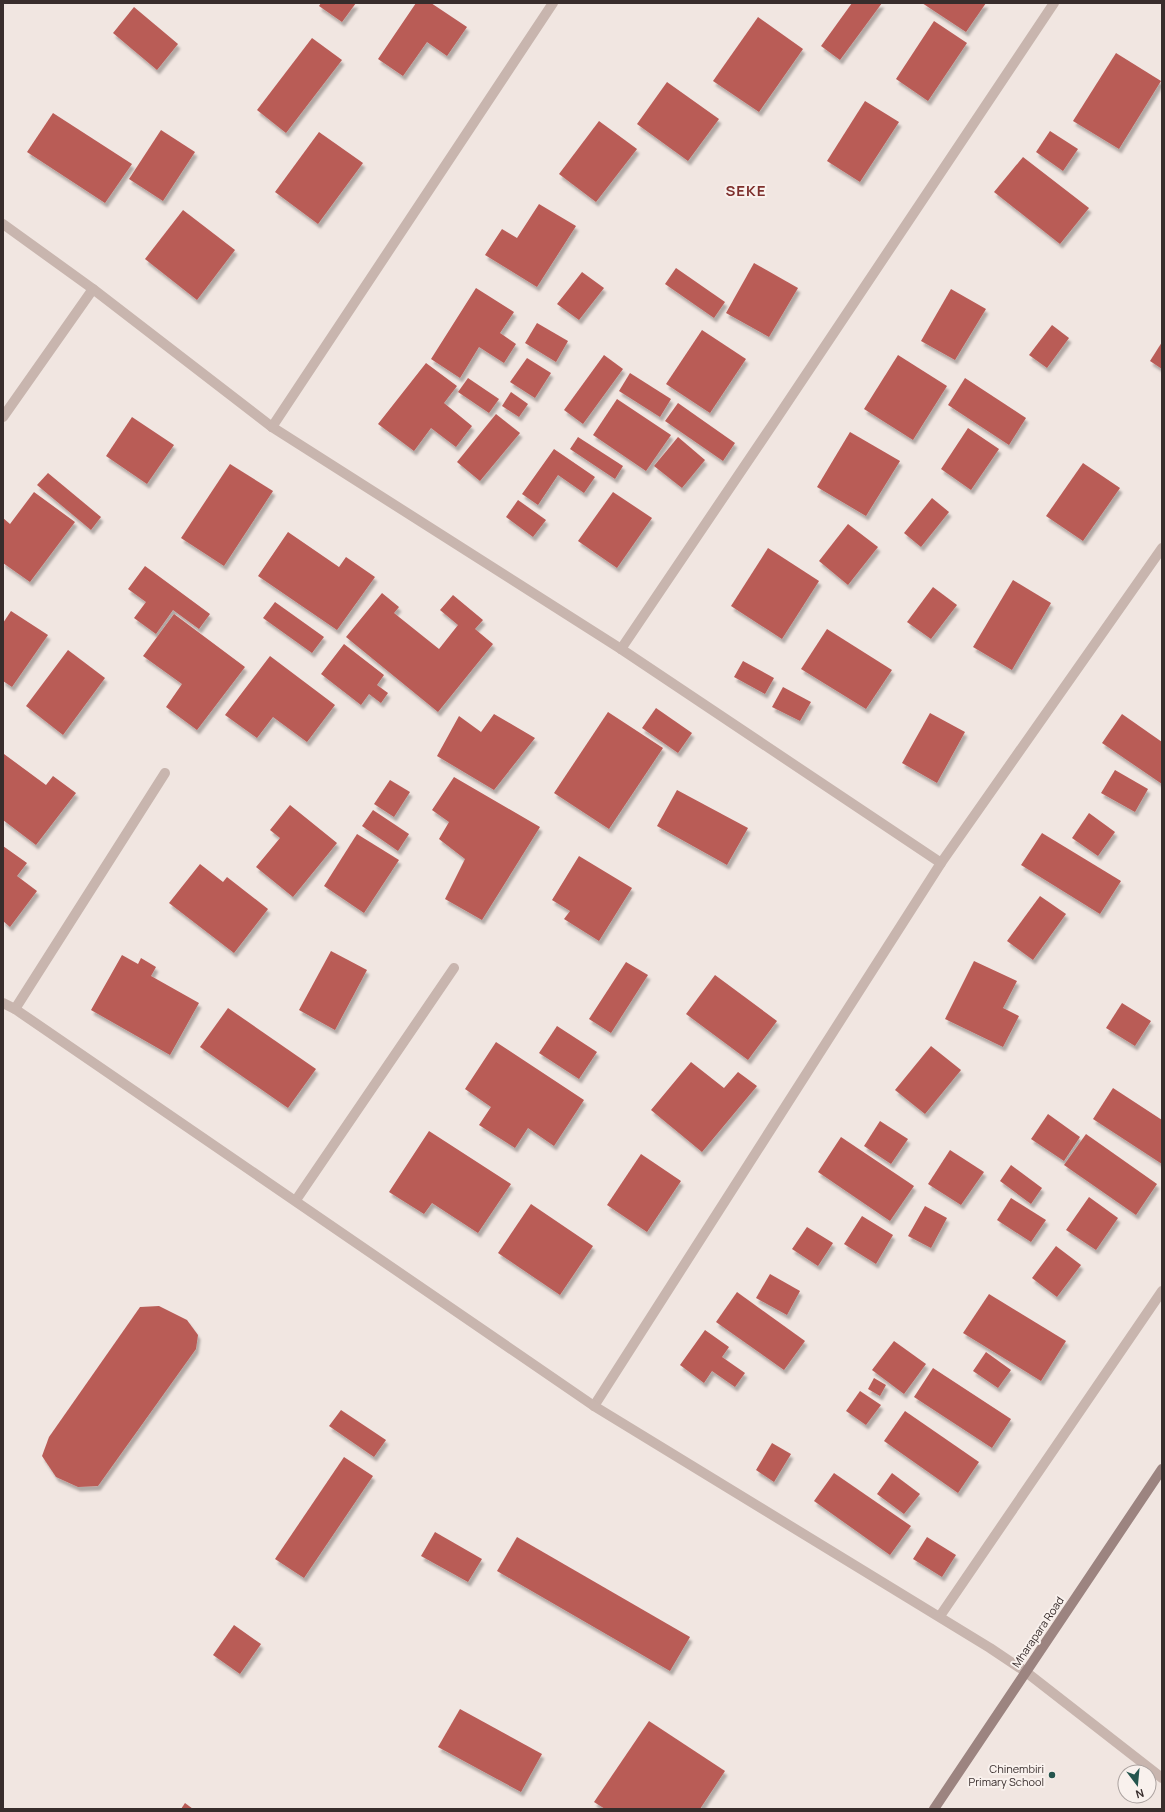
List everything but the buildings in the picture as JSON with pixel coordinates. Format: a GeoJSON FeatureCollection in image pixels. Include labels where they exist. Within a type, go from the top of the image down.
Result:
{"type":"FeatureCollection","features":[{"type":"Feature","properties":{"kind":"main road","name":"Mharapara Road"},"geometry":{"type":"LineString","coordinates":[[934,1809],[1162,1469]]}},
{"type":"Feature","properties":{"kind":"street"},"geometry":{"type":"LineString","coordinates":[[272,427],[552,3]]}},
{"type":"Feature","properties":{"kind":"street"},"geometry":{"type":"LineString","coordinates":[[621,649],[773,425],[1054,3]]}},
{"type":"Feature","properties":{"kind":"street"},"geometry":{"type":"LineString","coordinates":[[3,224],[93,290],[272,427],[621,649],[941,863]]}},
{"type":"Feature","properties":{"kind":"street"},"geometry":{"type":"LineString","coordinates":[[3,417],[93,290]]}},
{"type":"Feature","properties":{"kind":"street"},"geometry":{"type":"LineString","coordinates":[[594,1406],[941,863],[1162,548]]}},
{"type":"Feature","properties":{"kind":"street"},"geometry":{"type":"LineString","coordinates":[[15,1009],[165,773]]}},
{"type":"Feature","properties":{"kind":"street"},"geometry":{"type":"LineString","coordinates":[[296,1200],[454,968]]}},
{"type":"Feature","properties":{"kind":"street"},"geometry":{"type":"LineString","coordinates":[[3,1003],[15,1009],[296,1200],[594,1406],[940,1616],[1026,1672],[1162,1778]]}},
{"type":"Feature","properties":{"kind":"street"},"geometry":{"type":"LineString","coordinates":[[940,1616],[1162,1291]]}},
{"type":"Feature","properties":{"kind":"place","name":"Chinembiri Primary School"},"geometry":{"type":"Point","coordinates":[1052,1775]}},
{"type":"Feature","properties":{"kind":"district","name":"SEKE"},"geometry":{"type":"Point","coordinates":[746,191]}}]}
